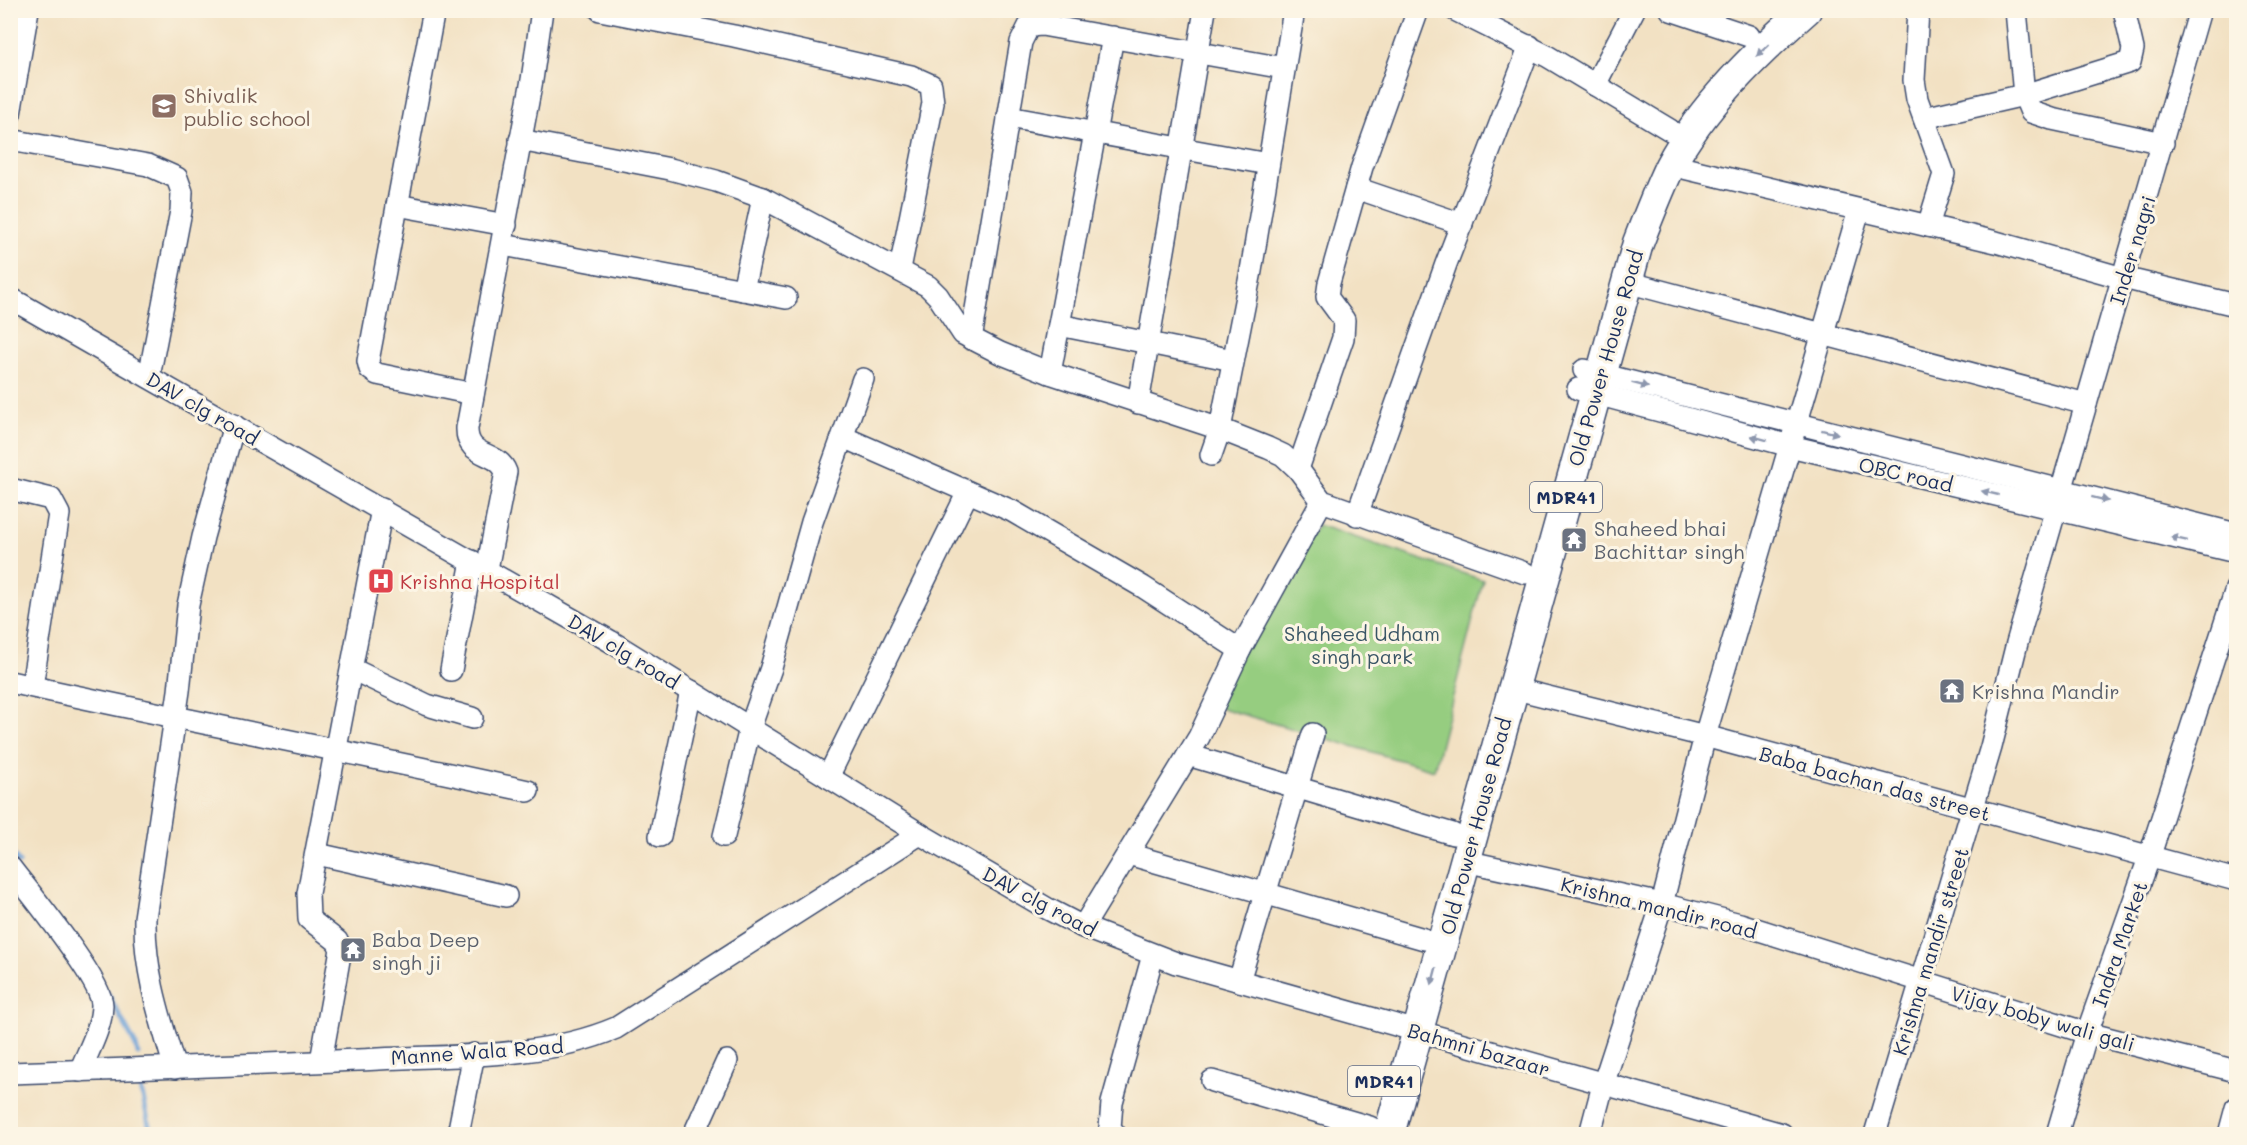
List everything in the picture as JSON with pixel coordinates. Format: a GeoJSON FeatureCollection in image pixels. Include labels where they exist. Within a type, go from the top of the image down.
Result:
{"type":"FeatureCollection","features":[{"type":"Feature","properties":{"kind":"highway","name":"Old Power House Road"},"geometry":{"type":"LineString","coordinates":[[1409,1029],[1465,861],[1512,688],[1590,382],[1620,236],[1654,156],[1670,130],[1703,86],[1776,10]]}},
{"type":"Feature","properties":{"kind":"highway","name":"Old Power House Road"},"geometry":{"type":"LineString","coordinates":[[1409,1029],[1424,939],[1525,573],[1590,382],[1627,282],[1638,243],[1671,165],[1718,98],[1750,62],[1806,10]]}},
{"type":"Feature","properties":{"kind":"highway","name":"MDR41"},"geometry":{"type":"LineString","coordinates":[[1376,1132],[1409,1029]]}},
{"type":"Feature","properties":{"kind":"street"},"geometry":{"type":"LineString","coordinates":[[10,114],[28,10]]}},
{"type":"Feature","properties":{"kind":"street"},"geometry":{"type":"LineString","coordinates":[[434,10],[368,352],[370,369],[386,376],[473,394]]}},
{"type":"Feature","properties":{"kind":"street"},"geometry":{"type":"LineString","coordinates":[[451,670],[506,472],[499,462],[468,442],[467,428],[532,80],[542,10]]}},
{"type":"Feature","properties":{"kind":"street"},"geometry":{"type":"LineString","coordinates":[[600,10],[734,36],[911,76],[931,85],[933,103],[900,269]]}},
{"type":"Feature","properties":{"kind":"street"},"geometry":{"type":"LineString","coordinates":[[1137,403],[1205,10]]}},
{"type":"Feature","properties":{"kind":"street"},"geometry":{"type":"LineString","coordinates":[[1211,455],[1220,429],[1251,271],[1294,10]]}},
{"type":"Feature","properties":{"kind":"street"},"geometry":{"type":"LineString","coordinates":[[1298,469],[1343,338],[1344,320],[1330,302],[1327,291],[1356,188],[1418,10]]}},
{"type":"Feature","properties":{"kind":"street"},"geometry":{"type":"LineString","coordinates":[[1455,10],[1530,46],[1670,130]]}},
{"type":"Feature","properties":{"kind":"street"},"geometry":{"type":"LineString","coordinates":[[1595,85],[1634,10]]}},
{"type":"Feature","properties":{"kind":"street"},"geometry":{"type":"LineString","coordinates":[[1671,10],[1749,36]]}},
{"type":"Feature","properties":{"kind":"street"},"geometry":{"type":"LineString","coordinates":[[1918,10],[1914,80],[1924,118],[1944,174],[1928,226]]}},
{"type":"Feature","properties":{"kind":"street"},"geometry":{"type":"LineString","coordinates":[[2016,10],[2024,95],[2031,112],[2038,116],[2163,143]]}},
{"type":"Feature","properties":{"kind":"street"},"geometry":{"type":"LineString","coordinates":[[1924,118],[2024,95],[2130,62],[2133,49],[2124,10]]}},
{"type":"Feature","properties":{"kind":"street","name":"Inder nagri"},"geometry":{"type":"LineString","coordinates":[[2060,500],[2200,10]]}},
{"type":"Feature","properties":{"kind":"street"},"geometry":{"type":"LineString","coordinates":[[971,339],[1021,42],[1029,26],[1113,37],[1284,68]]}},
{"type":"Feature","properties":{"kind":"street"},"geometry":{"type":"LineString","coordinates":[[1050,373],[1113,37]]}},
{"type":"Feature","properties":{"kind":"street"},"geometry":{"type":"LineString","coordinates":[[1357,515],[1462,224],[1530,46]]}},
{"type":"Feature","properties":{"kind":"street"},"geometry":{"type":"LineString","coordinates":[[1008,117],[1268,164]]}},
{"type":"Feature","properties":{"kind":"street"},"geometry":{"type":"LineString","coordinates":[[10,140],[148,165],[177,178],[182,192],[182,211],[149,377]]}},
{"type":"Feature","properties":{"kind":"street"},"geometry":{"type":"LineString","coordinates":[[520,140],[670,169],[716,181],[763,198],[900,269],[939,296],[958,328],[971,339],[1050,373],[1220,429],[1282,455],[1298,469],[1322,501],[1525,573]]}},
{"type":"Feature","properties":{"kind":"street"},"geometry":{"type":"LineString","coordinates":[[1671,165],[1928,226],[2123,278],[2236,305]]}},
{"type":"Feature","properties":{"kind":"street"},"geometry":{"type":"LineString","coordinates":[[1356,188],[1462,224]]}},
{"type":"Feature","properties":{"kind":"street"},"geometry":{"type":"LineString","coordinates":[[743,290],[763,198]]}},
{"type":"Feature","properties":{"kind":"street"},"geometry":{"type":"LineString","coordinates":[[397,205],[504,235],[786,298]]}},
{"type":"Feature","properties":{"kind":"street"},"geometry":{"type":"LineString","coordinates":[[1590,1134],[1603,1084],[1662,904],[1705,736],[1859,210]]}},
{"type":"Feature","properties":{"kind":"street"},"geometry":{"type":"LineString","coordinates":[[1627,282],[2086,404]]}},
{"type":"Feature","properties":{"kind":"street","name":"DAV clg road"},"geometry":{"type":"LineString","coordinates":[[10,298],[479,565],[691,692],[920,834],[1083,927],[1176,963]]}},
{"type":"Feature","properties":{"kind":"street"},"geometry":{"type":"LineString","coordinates":[[1059,325],[1233,360]]}},
{"type":"Feature","properties":{"kind":"street"},"geometry":{"type":"LineString","coordinates":[[724,836],[750,728],[771,668],[814,513],[863,379]]}},
{"type":"Feature","properties":{"kind":"street","name":"OBC road"},"geometry":{"type":"LineString","coordinates":[[1590,382],[1797,424],[2236,552]]}},
{"type":"Feature","properties":{"kind":"street","name":"OBC road"},"geometry":{"type":"LineString","coordinates":[[1590,382],[1790,446],[2236,534]]}},
{"type":"Feature","properties":{"kind":"street"},"geometry":{"type":"LineString","coordinates":[[169,1068],[145,948],[146,918],[194,571],[234,425]]}},
{"type":"Feature","properties":{"kind":"street"},"geometry":{"type":"LineString","coordinates":[[843,437],[1012,511],[1143,587],[1240,650]]}},
{"type":"Feature","properties":{"kind":"street"},"geometry":{"type":"LineString","coordinates":[[10,489],[51,499],[59,514],[32,686]]}},
{"type":"Feature","properties":{"kind":"street"},"geometry":{"type":"LineString","coordinates":[[828,777],[968,492]]}},
{"type":"Feature","properties":{"kind":"street","name":"Krishna mandir street"},"geometry":{"type":"LineString","coordinates":[[1875,1134],[1972,810],[2060,500]]}},
{"type":"Feature","properties":{"kind":"street"},"geometry":{"type":"LineString","coordinates":[[1083,927],[1188,755],[1212,712],[1240,650],[1322,501]]}},
{"type":"Feature","properties":{"kind":"street"},"geometry":{"type":"LineString","coordinates":[[321,1061],[341,950],[337,941],[314,926],[307,914],[382,509]]}},
{"type":"Feature","properties":{"kind":"street","name":"Indra Market"},"geometry":{"type":"LineString","coordinates":[[2057,1134],[2087,1034],[2149,858],[2236,589]]}},
{"type":"Feature","properties":{"kind":"street"},"geometry":{"type":"LineString","coordinates":[[352,669],[427,705],[472,718]]}},
{"type":"Feature","properties":{"kind":"street"},"geometry":{"type":"LineString","coordinates":[[10,682],[174,718],[338,749],[528,791]]}},
{"type":"Feature","properties":{"kind":"street","name":"Baba bachan das street"},"geometry":{"type":"LineString","coordinates":[[1512,688],[1705,736],[2236,880]]}},
{"type":"Feature","properties":{"kind":"street"},"geometry":{"type":"LineString","coordinates":[[660,836],[691,692]]}},
{"type":"Feature","properties":{"kind":"street"},"geometry":{"type":"LineString","coordinates":[[1239,981],[1313,734]]}},
{"type":"Feature","properties":{"kind":"street"},"geometry":{"type":"LineString","coordinates":[[1188,755],[1453,834]]}},
{"type":"Feature","properties":{"kind":"street","name":"Manne Wala Road"},"geometry":{"type":"LineString","coordinates":[[10,1073],[474,1054],[559,1047],[587,1041],[616,1028],[920,834]]}},
{"type":"Feature","properties":{"kind":"street"},"geometry":{"type":"LineString","coordinates":[[317,854],[506,896]]}},
{"type":"Feature","properties":{"kind":"street"},"geometry":{"type":"LineString","coordinates":[[1128,854],[1424,939]]}},
{"type":"Feature","properties":{"kind":"street","name":"Krishna mandir road"},"geometry":{"type":"LineString","coordinates":[[1465,861],[1662,904],[1740,924],[1851,960]]}},
{"type":"Feature","properties":{"kind":"street"},"geometry":{"type":"LineString","coordinates":[[10,867],[88,973],[102,1000],[98,1028],[87,1071]]}},
{"type":"Feature","properties":{"kind":"street"},"geometry":{"type":"LineString","coordinates":[[1115,1134],[1110,1128],[1112,1103],[1153,955]]}},
{"type":"Feature","properties":{"kind":"street","name":"Vijay boby wali gali"},"geometry":{"type":"LineString","coordinates":[[1851,960],[2087,1034],[2236,1071]]}},
{"type":"Feature","properties":{"kind":"street","name":"Bahmni bazaar"},"geometry":{"type":"LineString","coordinates":[[1176,963],[1782,1134]]}},
{"type":"Feature","properties":{"kind":"street"},"geometry":{"type":"LineString","coordinates":[[458,1134],[474,1054]]}},
{"type":"Feature","properties":{"kind":"street"},"geometry":{"type":"LineString","coordinates":[[694,1134],[727,1061]]}},
{"type":"Feature","properties":{"kind":"street"},"geometry":{"type":"LineString","coordinates":[[1212,1081],[1376,1132]]}},
{"type":"Feature","properties":{"kind":"street"},"geometry":{"type":"LineString","coordinates":[[2229,1134],[2236,1108]]}},
{"type":"Feature","properties":{"kind":"green space","name":"Shaheed Udham singh park"},"geometry":{"type":"Polygon","coordinates":[[[1318,525],[1483,580],[1434,770],[1207,704],[1318,525]]]}},
{"type":"Feature","properties":{"kind":"waterway"},"geometry":{"type":"LineString","coordinates":[[10,851],[19,863]]}},
{"type":"Feature","properties":{"kind":"waterway"},"geometry":{"type":"LineString","coordinates":[[108,994],[138,1054]]}},
{"type":"Feature","properties":{"kind":"waterway"},"geometry":{"type":"LineString","coordinates":[[141,1088],[151,1134]]}},
{"type":"Feature","properties":{"kind":"railway"},"geometry":{"type":"LineString","coordinates":[[10,1123],[19,1134]]}},
{"type":"Feature","properties":{"kind":"place","name":"Shivalik public school"},"geometry":{"type":"Point","coordinates":[164,106]}},
{"type":"Feature","properties":{"kind":"place","name":"Shaheed bhai Bachittar singh"},"geometry":{"type":"Point","coordinates":[1574,540]}},
{"type":"Feature","properties":{"kind":"place","name":"Krishna Hospital"},"geometry":{"type":"Point","coordinates":[381,581]}},
{"type":"Feature","properties":{"kind":"place","name":"Krishna Mandir"},"geometry":{"type":"Point","coordinates":[1952,691]}},
{"type":"Feature","properties":{"kind":"place","name":"Baba Deep singh ji"},"geometry":{"type":"Point","coordinates":[353,950]}}]}
